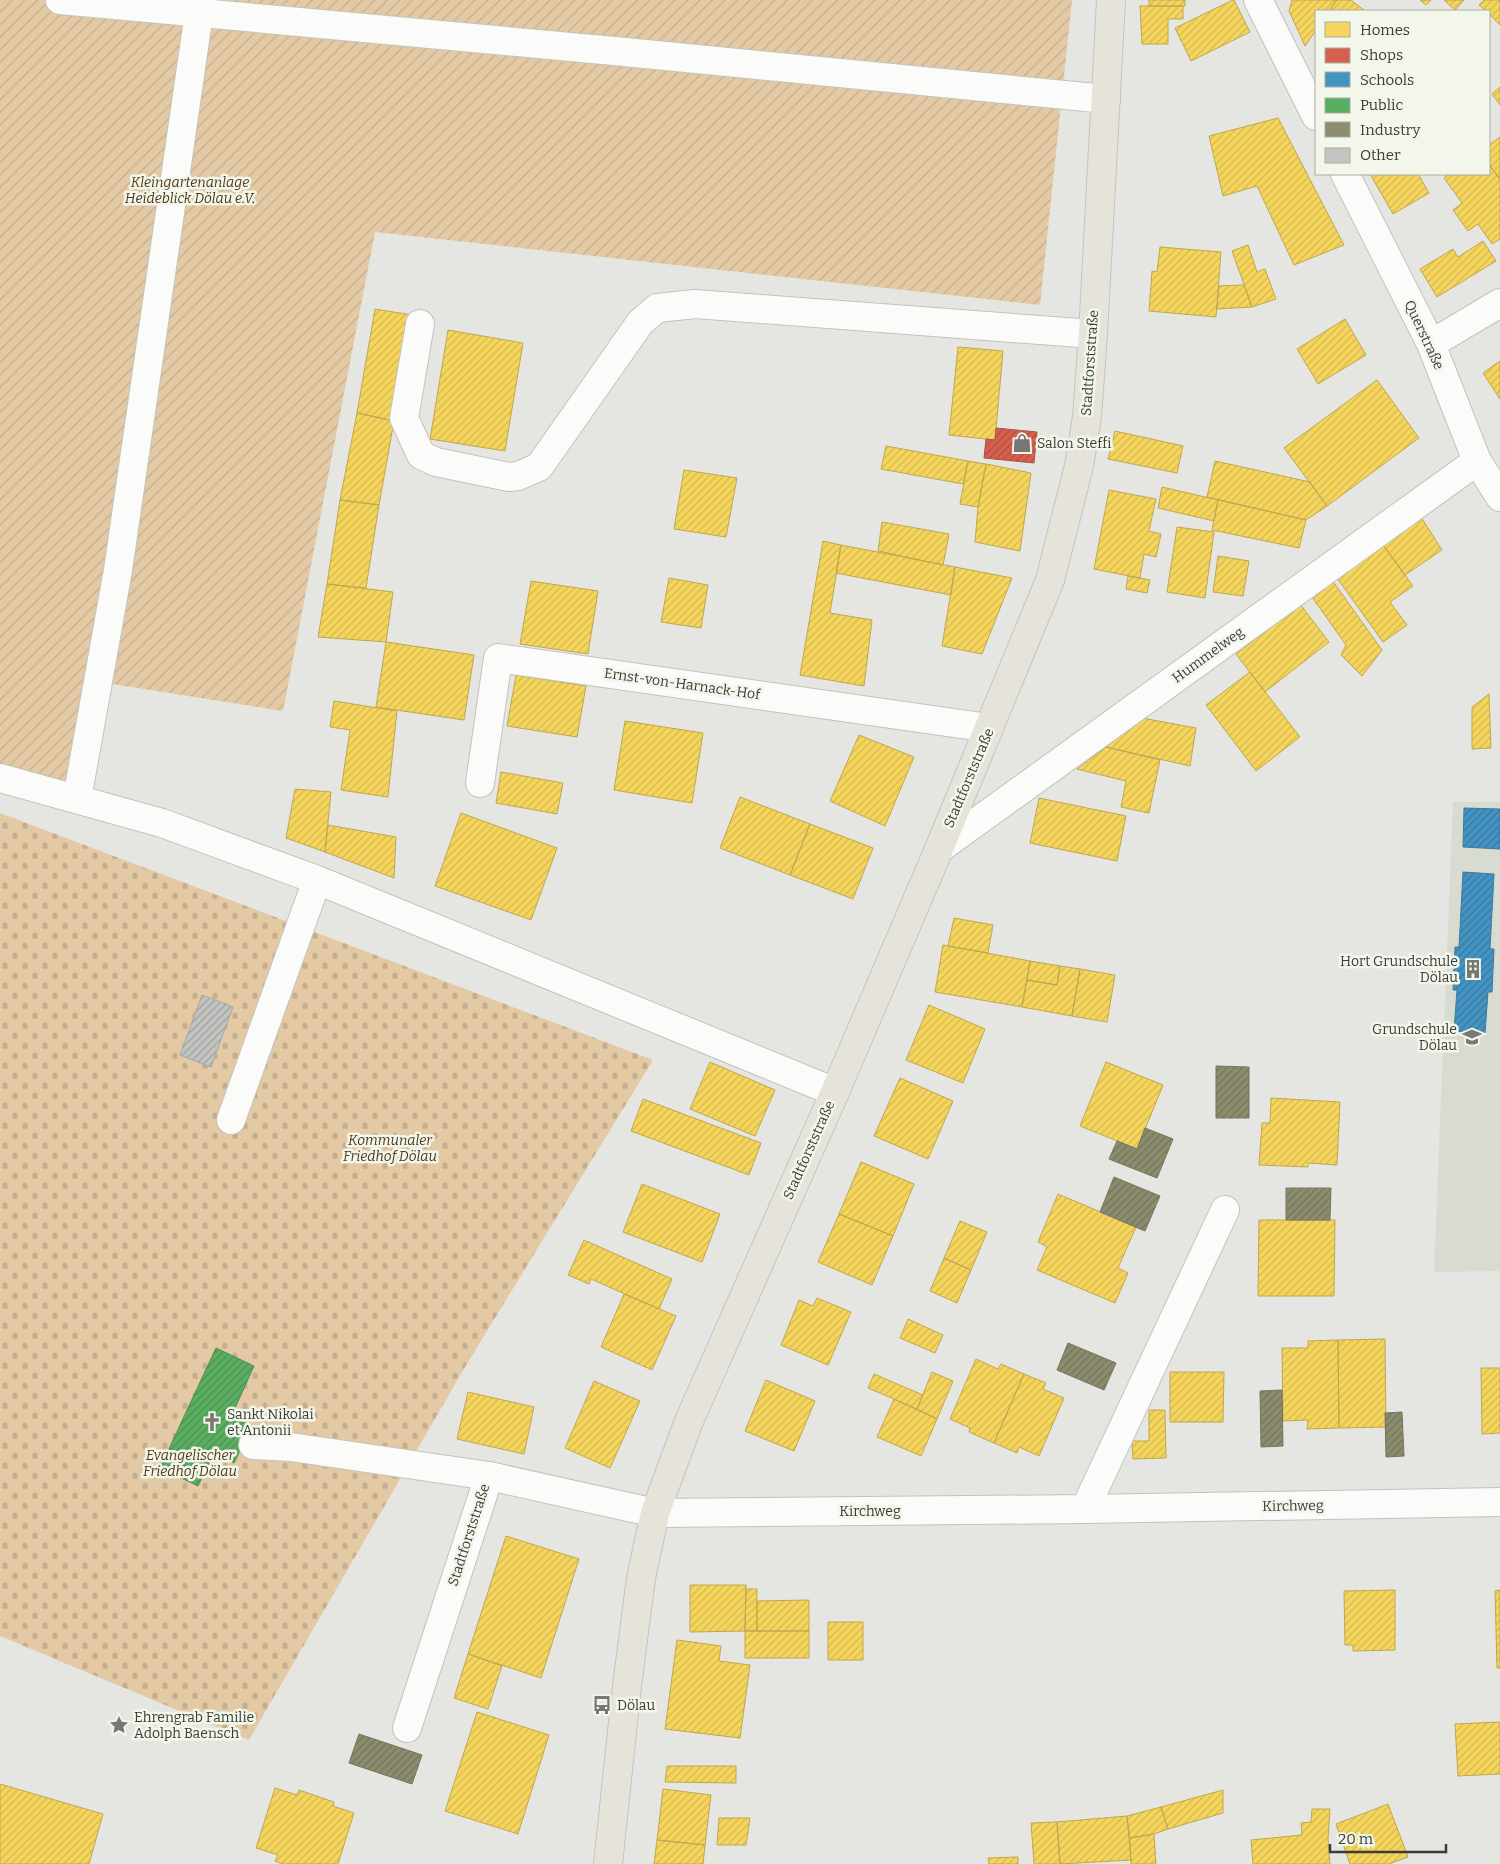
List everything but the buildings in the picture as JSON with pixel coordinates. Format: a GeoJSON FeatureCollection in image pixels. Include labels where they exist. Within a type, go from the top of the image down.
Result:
{"type":"FeatureCollection","features":[{"type":"Feature","properties":{"kind":"main road","name":"Stadtforststraße"},"geometry":{"type":"LineString","coordinates":[[608,1864],[626,1694],[640,1588],[655,1512],[689,1421],[835,1092],[939,849],[1050,580],[1079,466],[1086,418],[1093,334],[1111,0]]}},
{"type":"Feature","properties":{"kind":"street"},"geometry":{"type":"LineString","coordinates":[[60,0],[1106,99]]}},
{"type":"Feature","properties":{"kind":"street"},"geometry":{"type":"LineString","coordinates":[[1258,0],[1315,114]]}},
{"type":"Feature","properties":{"kind":"street"},"geometry":{"type":"LineString","coordinates":[[77,799],[118,570],[199,13]]}},
{"type":"Feature","properties":{"kind":"street","name":"Querstraße"},"geometry":{"type":"LineString","coordinates":[[1346,175],[1431,344],[1476,461],[1500,497]]}},
{"type":"Feature","properties":{"kind":"street"},"geometry":{"type":"LineString","coordinates":[[1431,344],[1500,303]]}},
{"type":"Feature","properties":{"kind":"street"},"geometry":{"type":"LineString","coordinates":[[420,324],[404,418],[421,455],[436,462],[509,477],[518,476],[539,467],[640,323],[657,308],[695,304],[1093,334]]}},
{"type":"Feature","properties":{"kind":"street","name":"Hummelweg"},"geometry":{"type":"LineString","coordinates":[[939,849],[1476,461]]}},
{"type":"Feature","properties":{"kind":"street","name":"Ernst-von-Harnack-Hof"},"geometry":{"type":"LineString","coordinates":[[480,783],[498,658],[989,728]]}},
{"type":"Feature","properties":{"kind":"street"},"geometry":{"type":"LineString","coordinates":[[0,778],[162,823],[317,880],[835,1092]]}},
{"type":"Feature","properties":{"kind":"street"},"geometry":{"type":"LineString","coordinates":[[231,1120],[317,880]]}},
{"type":"Feature","properties":{"kind":"street"},"geometry":{"type":"LineString","coordinates":[[1085,1509],[1225,1210]]}},
{"type":"Feature","properties":{"kind":"street"},"geometry":{"type":"LineString","coordinates":[[253,1445],[291,1447],[489,1476]]}},
{"type":"Feature","properties":{"kind":"street","name":"Stadtforststraße"},"geometry":{"type":"LineString","coordinates":[[407,1728],[489,1476],[655,1512]]}},
{"type":"Feature","properties":{"kind":"street","name":"Kirchweg"},"geometry":{"type":"LineString","coordinates":[[655,1512],[1085,1509],[1500,1502]]}},
{"type":"Feature","properties":{"kind":"shaded area","name":"Grundschule Dölau"},"geometry":{"type":"Polygon","coordinates":[[[1453,802],[1500,802],[1500,1271],[1434,1272],[1453,802]]]}},
{"type":"Feature","properties":{"kind":"green space","name":"Kleingartenanlage Heideblick Dölau e.V."},"geometry":{"type":"Polygon","coordinates":[[[0,0],[1072,0],[1040,305],[375,232],[283,711],[106,683],[73,812],[0,788],[0,0]]]}},
{"type":"Feature","properties":{"kind":"green space"},"geometry":{"type":"Polygon","coordinates":[[[0,813],[653,1060],[465,1367],[249,1740],[0,1636],[0,813]]]}},
{"type":"Feature","properties":{"kind":"place","name":"Salon Steffi"},"geometry":{"type":"Point","coordinates":[1022,443]}},
{"type":"Feature","properties":{"kind":"place","name":"Hort Grundschule Dölau"},"geometry":{"type":"Point","coordinates":[1473,969]}},
{"type":"Feature","properties":{"kind":"place","name":"Grundschule Dölau"},"geometry":{"type":"Point","coordinates":[1472,1037]}},
{"type":"Feature","properties":{"kind":"place","name":"Sankt Nikolai et Antonii"},"geometry":{"type":"Point","coordinates":[212,1422]}},
{"type":"Feature","properties":{"kind":"place","name":"Dölau"},"geometry":{"type":"Point","coordinates":[602,1705]}},
{"type":"Feature","properties":{"kind":"place","name":"Ehrengrab Familie Adolph Baensch"},"geometry":{"type":"Point","coordinates":[119,1725]}},
{"type":"Feature","properties":{"kind":"park label","name":"Kommunaler Friedhof Dölau"},"geometry":{"type":"Point","coordinates":[390,1148]}},
{"type":"Feature","properties":{"kind":"park label","name":"Evangelischer Friedhof Dölau"},"geometry":{"type":"Point","coordinates":[190,1464]}}]}
